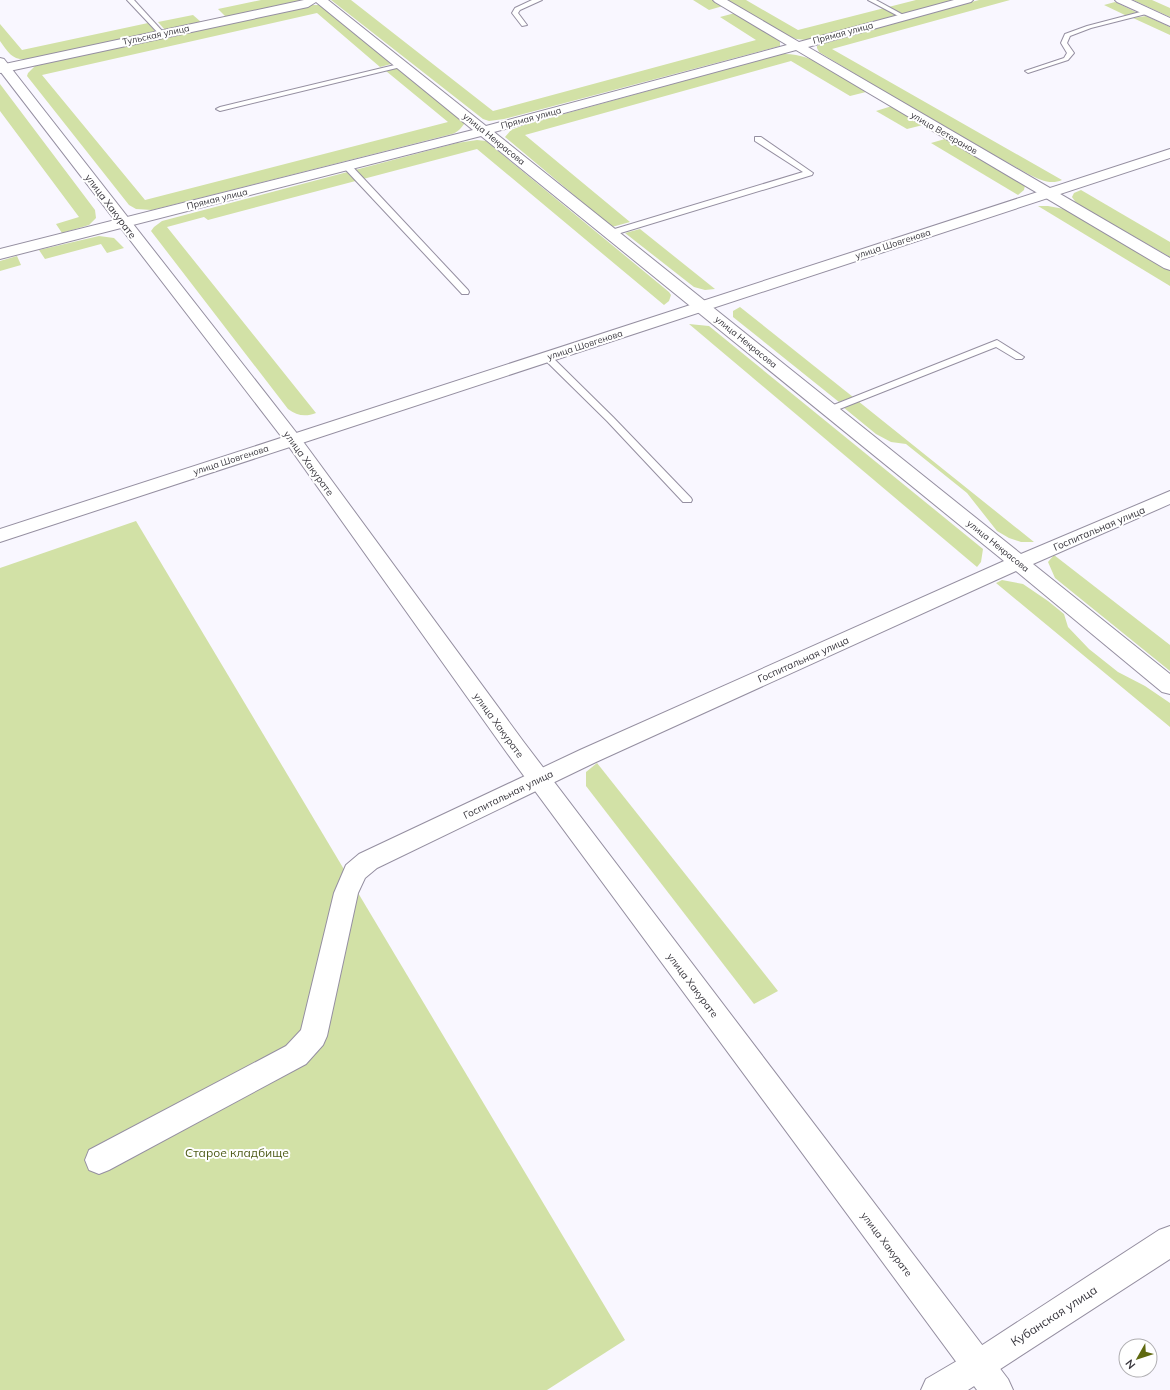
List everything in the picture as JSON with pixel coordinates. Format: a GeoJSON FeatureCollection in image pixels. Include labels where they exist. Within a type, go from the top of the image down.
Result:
{"type":"FeatureCollection","features":[{"type":"Feature","properties":{"kind":"street","name":"Тульская улица"},"geometry":{"type":"LineString","coordinates":[[2,66],[162,34],[312,0]]}},
{"type":"Feature","properties":{"kind":"street","name":"улица Некрасова"},"geometry":{"type":"LineString","coordinates":[[321,0],[403,64],[1170,686]]}},
{"type":"Feature","properties":{"kind":"street","name":"улица Ветеранов"},"geometry":{"type":"LineString","coordinates":[[719,0],[1170,265]]}},
{"type":"Feature","properties":{"kind":"street","name":"Прямая улица"},"geometry":{"type":"LineString","coordinates":[[0,254],[484,131],[967,0]]}},
{"type":"Feature","properties":{"kind":"street"},"geometry":{"type":"LineString","coordinates":[[1121,0],[1170,22]]}},
{"type":"Feature","properties":{"kind":"street","name":"улица Хакурате"},"geometry":{"type":"LineString","coordinates":[[2,66],[293,440],[505,734],[997,1390]]}},
{"type":"Feature","properties":{"kind":"street","name":"улица Шовгенова"},"geometry":{"type":"LineString","coordinates":[[0,536],[1170,153]]}},
{"type":"Feature","properties":{"kind":"street","name":"Госпитальная улица"},"geometry":{"type":"LineString","coordinates":[[99,1160],[296,1055],[313,1036],[346,892],[355,872],[368,861],[540,779],[1018,562],[1170,497]]}},
{"type":"Feature","properties":{"kind":"street","name":"Кубанская улица"},"geometry":{"type":"LineString","coordinates":[[936,1390],[978,1366],[1170,1241]]}},
{"type":"Feature","properties":{"kind":"lane"},"geometry":{"type":"LineString","coordinates":[[130,0],[162,34]]}},
{"type":"Feature","properties":{"kind":"lane"},"geometry":{"type":"LineString","coordinates":[[524,25],[515,13],[517,9],[526,4],[539,0]]}},
{"type":"Feature","properties":{"kind":"lane"},"geometry":{"type":"LineString","coordinates":[[871,0],[904,17]]}},
{"type":"Feature","properties":{"kind":"lane"},"geometry":{"type":"LineString","coordinates":[[1028,70],[1066,60],[1071,53],[1064,42],[1067,35],[1089,27],[1148,12]]}},
{"type":"Feature","properties":{"kind":"lane"},"geometry":{"type":"LineString","coordinates":[[220,109],[403,64]]}},
{"type":"Feature","properties":{"kind":"lane"},"geometry":{"type":"LineString","coordinates":[[611,233],[809,173],[758,139]]}},
{"type":"Feature","properties":{"kind":"lane"},"geometry":{"type":"LineString","coordinates":[[347,166],[465,292]]}},
{"type":"Feature","properties":{"kind":"lane"},"geometry":{"type":"LineString","coordinates":[[829,410],[997,343],[1019,358]]}},
{"type":"Feature","properties":{"kind":"lane"},"geometry":{"type":"LineString","coordinates":[[547,357],[610,419],[687,500]]}},
{"type":"Feature","properties":{"kind":"green space"},"geometry":{"type":"Polygon","coordinates":[[[261,0],[302,0],[226,17],[218,9],[261,0]]]}},
{"type":"Feature","properties":{"kind":"green space"},"geometry":{"type":"Polygon","coordinates":[[[331,0],[351,0],[493,111],[756,40],[720,17],[735,13],[776,38],[780,42],[780,46],[504,119],[489,121],[483,119],[331,0]]]}},
{"type":"Feature","properties":{"kind":"green space"},"geometry":{"type":"Polygon","coordinates":[[[693,0],[713,0],[723,6],[709,10],[693,0]]]}},
{"type":"Feature","properties":{"kind":"green space"},"geometry":{"type":"Polygon","coordinates":[[[727,0],[746,0],[798,30],[916,0],[955,0],[807,40],[796,39],[786,35],[727,0]]]}},
{"type":"Feature","properties":{"kind":"green space"},"geometry":{"type":"Polygon","coordinates":[[[979,0],[1010,0],[832,49],[1062,180],[1050,182],[1030,175],[929,119],[819,52],[817,48],[817,46],[827,41],[979,0]]]}},
{"type":"Feature","properties":{"kind":"green space"},"geometry":{"type":"Polygon","coordinates":[[[1133,0],[1152,0],[1170,8],[1170,17],[1133,0]]]}},
{"type":"Feature","properties":{"kind":"green space"},"geometry":{"type":"Polygon","coordinates":[[[1115,2],[1138,13],[1127,16],[1104,5],[1115,2]]]}},
{"type":"Feature","properties":{"kind":"green space"},"geometry":{"type":"Polygon","coordinates":[[[308,5],[320,5],[395,63],[380,67],[317,13],[42,75],[145,200],[448,122],[386,71],[401,67],[465,123],[458,131],[452,134],[152,210],[136,209],[129,205],[27,76],[35,66],[308,5]]]}},
{"type":"Feature","properties":{"kind":"green space"},"geometry":{"type":"Polygon","coordinates":[[[193,15],[201,22],[165,30],[158,22],[193,15]]]}},
{"type":"Feature","properties":{"kind":"green space"},"geometry":{"type":"Polygon","coordinates":[[[1146,16],[1170,27],[1170,35],[1133,18],[1146,16]]]}},
{"type":"Feature","properties":{"kind":"green space"},"geometry":{"type":"Polygon","coordinates":[[[148,23],[156,32],[29,59],[19,59],[15,57],[0,41],[0,24],[22,50],[148,23]]]}},
{"type":"Feature","properties":{"kind":"green space"},"geometry":{"type":"Polygon","coordinates":[[[781,54],[793,54],[815,61],[836,72],[866,92],[850,96],[791,61],[525,135],[630,222],[612,227],[505,137],[511,130],[524,125],[781,54]]]}},
{"type":"Feature","properties":{"kind":"green space"},"geometry":{"type":"Polygon","coordinates":[[[0,84],[95,210],[96,218],[89,225],[62,233],[56,224],[79,217],[0,111],[0,84]]]}},
{"type":"Feature","properties":{"kind":"green space"},"geometry":{"type":"Polygon","coordinates":[[[892,106],[923,125],[907,129],[876,111],[892,106]]]}},
{"type":"Feature","properties":{"kind":"green space"},"geometry":{"type":"Polygon","coordinates":[[[945,139],[1025,185],[1024,190],[1018,195],[931,143],[945,139]]]}},
{"type":"Feature","properties":{"kind":"green space"},"geometry":{"type":"Polygon","coordinates":[[[477,140],[486,141],[669,292],[671,295],[669,301],[664,305],[477,149],[208,220],[204,217],[167,227],[316,413],[302,415],[288,409],[151,231],[162,221],[457,143],[477,140]]]}},
{"type":"Feature","properties":{"kind":"green space"},"geometry":{"type":"Polygon","coordinates":[[[1081,190],[1170,242],[1170,257],[1077,204],[1072,197],[1074,193],[1081,190]]]}},
{"type":"Feature","properties":{"kind":"green space"},"geometry":{"type":"Polygon","coordinates":[[[1038,206],[1064,209],[1150,256],[1170,270],[1170,286],[1038,206]]]}},
{"type":"Feature","properties":{"kind":"green space"},"geometry":{"type":"Polygon","coordinates":[[[640,229],[715,289],[705,290],[694,287],[625,233],[640,229]]]}},
{"type":"Feature","properties":{"kind":"green space"},"geometry":{"type":"Polygon","coordinates":[[[99,236],[114,238],[124,248],[107,253],[101,244],[45,259],[39,250],[99,236]]]}},
{"type":"Feature","properties":{"kind":"green space"},"geometry":{"type":"Polygon","coordinates":[[[17,256],[21,265],[0,271],[0,261],[17,256]]]}},
{"type":"Feature","properties":{"kind":"green space"},"geometry":{"type":"Polygon","coordinates":[[[740,307],[853,397],[839,402],[733,317],[733,311],[740,307]]]}},
{"type":"Feature","properties":{"kind":"green space"},"geometry":{"type":"Polygon","coordinates":[[[689,324],[709,326],[983,549],[981,562],[977,567],[689,324]]]}},
{"type":"Feature","properties":{"kind":"green space"},"geometry":{"type":"Polygon","coordinates":[[[858,401],[1034,542],[1021,542],[1009,538],[997,531],[967,493],[906,444],[891,442],[876,434],[843,407],[858,401]]]}},
{"type":"Feature","properties":{"kind":"green space","name":"Старое кладбище"},"geometry":{"type":"Polygon","coordinates":[[[136,521],[625,1340],[547,1390],[0,1390],[0,568],[136,521]]]}},
{"type":"Feature","properties":{"kind":"green space"},"geometry":{"type":"Polygon","coordinates":[[[1054,555],[1170,645],[1170,671],[1055,578],[1048,562],[1054,555]]]}},
{"type":"Feature","properties":{"kind":"green space"},"geometry":{"type":"Polygon","coordinates":[[[1002,580],[1023,584],[1048,601],[1064,614],[1068,627],[1089,649],[1118,672],[1145,686],[1170,703],[1170,727],[996,583],[1002,580]]]}},
{"type":"Feature","properties":{"kind":"green space"},"geometry":{"type":"Polygon","coordinates":[[[597,763],[778,991],[754,1004],[586,786],[586,772],[597,763]]]}}]}
